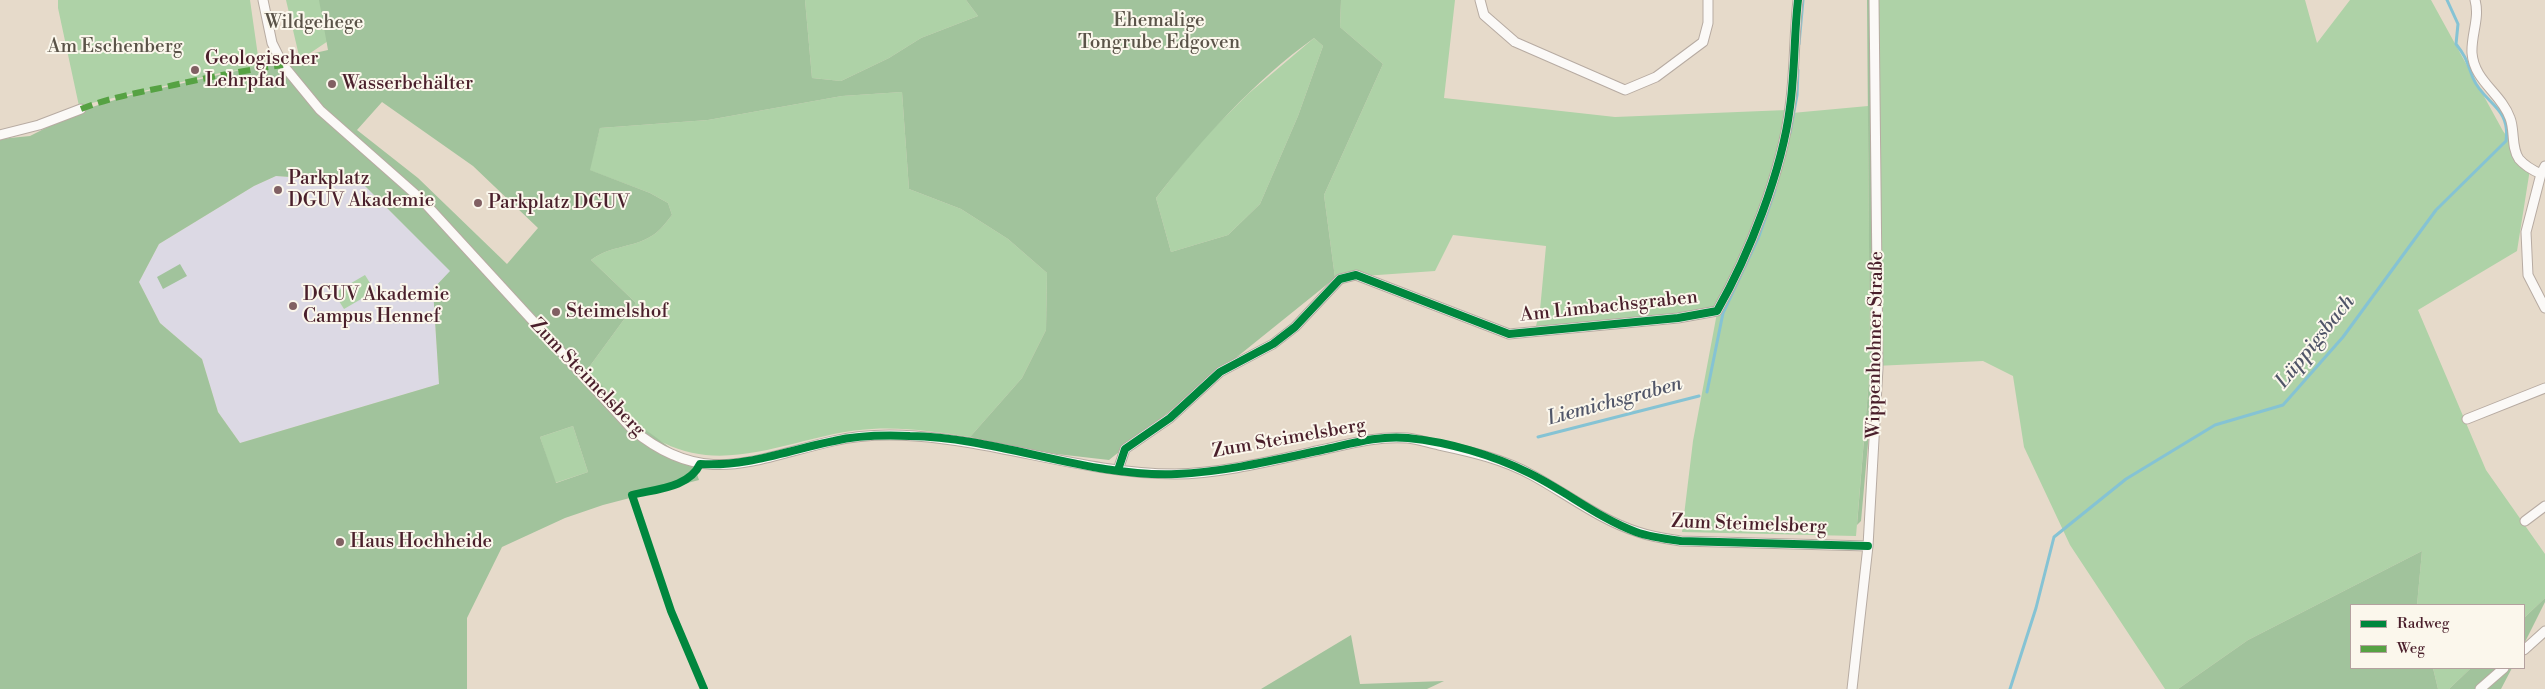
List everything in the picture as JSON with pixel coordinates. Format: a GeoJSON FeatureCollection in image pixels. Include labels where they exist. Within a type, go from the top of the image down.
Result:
{"type":"FeatureCollection","features":[{"type":"Feature","properties":{"kind":"street","name":"Zum Steimelsberg"},"geometry":{"type":"LineString","coordinates":[[263,0],[272,43],[287,71],[315,104],[349,138],[422,200],[614,410],[652,446],[675,457],[700,464],[745,463],[836,440],[872,436],[914,436],[971,442],[1118,470],[1176,474],[1268,461],[1371,439],[1407,438],[1488,455],[1531,474],[1593,511],[1636,532],[1658,538],[1681,541],[1868,546]]}},
{"type":"Feature","properties":{"kind":"street"},"geometry":{"type":"LineString","coordinates":[[1480,0],[1484,15],[1515,42],[1625,90],[1656,77],[1703,42],[1708,23],[1708,0]]}},
{"type":"Feature","properties":{"kind":"street","name":"Am Limbachsgraben"},"geometry":{"type":"LineString","coordinates":[[1118,470],[1125,449],[1170,418],[1220,372],[1272,344],[1295,327],[1340,279],[1356,275],[1509,334],[1678,318],[1717,311],[1754,235],[1785,134],[1792,88],[1798,0]]}},
{"type":"Feature","properties":{"kind":"street","name":"Wippenhohner Straße"},"geometry":{"type":"LineString","coordinates":[[1852,689],[1868,546],[1878,368],[1874,0]]}},
{"type":"Feature","properties":{"kind":"street"},"geometry":{"type":"LineString","coordinates":[[2475,0],[2477,10],[2472,53],[2476,72],[2496,93],[2510,118],[2518,157],[2528,168],[2543,170],[2526,232],[2528,275],[2545,308]]}},
{"type":"Feature","properties":{"kind":"street"},"geometry":{"type":"LineString","coordinates":[[0,135],[39,125],[81,109]]}},
{"type":"Feature","properties":{"kind":"street"},"geometry":{"type":"LineString","coordinates":[[2467,419],[2545,388]]}},
{"type":"Feature","properties":{"kind":"street"},"geometry":{"type":"LineString","coordinates":[[2525,521],[2545,506]]}},
{"type":"Feature","properties":{"kind":"street"},"geometry":{"type":"LineString","coordinates":[[2525,649],[2545,631]]}},
{"type":"Feature","properties":{"kind":"street"},"geometry":{"type":"LineString","coordinates":[[2480,689],[2503,669]]}},
{"type":"Feature","properties":{"kind":"shaded area","name":"DGUV Akademie Campus Hennef"},"geometry":{"type":"Polygon","coordinates":[[[276,176],[361,182],[451,271],[433,289],[439,384],[240,443],[218,412],[202,359],[160,323],[139,282],[159,244],[254,186],[276,176]]]}},
{"type":"Feature","properties":{"kind":"green space","name":"Am Eschenberg"},"geometry":{"type":"Polygon","coordinates":[[[58,0],[250,0],[258,56],[266,61],[264,66],[220,73],[79,106],[58,8],[58,0]]]}},
{"type":"Feature","properties":{"kind":"green space","name":"Wildgehege"},"geometry":{"type":"Polygon","coordinates":[[[286,0],[347,0],[331,39],[300,60],[286,0]]]}},
{"type":"Feature","properties":{"kind":"green space","name":"Ehemalige Tongrube Edgoven"},"geometry":{"type":"Polygon","coordinates":[[[319,0],[805,0],[812,78],[841,81],[889,58],[921,38],[978,16],[966,0],[1341,0],[1340,27],[1383,64],[1324,195],[1335,278],[1109,460],[1039,452],[970,437],[1022,378],[1046,330],[1047,273],[1008,239],[961,209],[909,189],[902,92],[842,96],[708,120],[600,128],[590,170],[650,193],[668,203],[672,215],[649,238],[598,255],[591,260],[636,303],[587,370],[643,428],[694,465],[699,480],[603,505],[565,518],[502,547],[467,618],[467,689],[0,689],[0,139],[30,136],[79,111],[131,95],[328,50],[319,0]],[[1314,38],[1292,55],[1229,112],[1156,198],[1171,252],[1228,235],[1260,204],[1298,116],[1323,46],[1314,38]],[[382,102],[357,130],[418,178],[507,264],[538,228],[473,166],[382,102]],[[276,176],[254,186],[159,244],[139,282],[160,323],[202,359],[218,412],[240,443],[439,384],[433,289],[450,271],[361,182],[276,176]],[[573,426],[540,437],[556,483],[588,472],[573,426]]]}},
{"type":"Feature","properties":{"kind":"green space"},"geometry":{"type":"Polygon","coordinates":[[[805,0],[966,0],[978,16],[921,38],[889,58],[841,81],[812,78],[805,0]]]}},
{"type":"Feature","properties":{"kind":"green space"},"geometry":{"type":"Polygon","coordinates":[[[1341,0],[1455,0],[1444,98],[1615,117],[1787,110],[1792,113],[1868,106],[1870,366],[1856,536],[1682,532],[1693,441],[1717,313],[1535,330],[1540,310],[1546,246],[1453,235],[1435,271],[1335,278],[1324,195],[1383,64],[1340,27],[1341,0]]]}},
{"type":"Feature","properties":{"kind":"green space"},"geometry":{"type":"Polygon","coordinates":[[[1867,0],[1871,0],[1875,366],[1861,521],[1857,525],[1870,366],[1867,0]]]}},
{"type":"Feature","properties":{"kind":"green space"},"geometry":{"type":"Polygon","coordinates":[[[1871,0],[2305,0],[2317,43],[2350,0],[2431,0],[2503,131],[2530,169],[2517,251],[2418,310],[2486,470],[2545,554],[2545,598],[2525,617],[2525,604],[2417,604],[2422,551],[2248,640],[2178,689],[2165,689],[2070,545],[2024,447],[2013,376],[1983,361],[1875,366],[1871,0]]]}},
{"type":"Feature","properties":{"kind":"green space"},"geometry":{"type":"Polygon","coordinates":[[[1314,38],[1323,46],[1298,116],[1260,204],[1228,235],[1171,252],[1156,198],[1199,143],[1248,94],[1314,38]]]}},
{"type":"Feature","properties":{"kind":"green space"},"geometry":{"type":"Polygon","coordinates":[[[902,92],[909,189],[961,209],[1008,239],[1047,273],[1046,330],[1022,378],[970,437],[909,429],[872,429],[820,437],[767,450],[715,456],[690,452],[664,443],[654,437],[624,410],[587,370],[636,303],[591,260],[598,255],[649,238],[672,215],[668,203],[650,193],[589,170],[600,128],[708,120],[842,96],[902,92]]]}},
{"type":"Feature","properties":{"kind":"green space"},"geometry":{"type":"Polygon","coordinates":[[[180,264],[187,276],[163,289],[157,277],[180,264]]]}},
{"type":"Feature","properties":{"kind":"green space"},"geometry":{"type":"Polygon","coordinates":[[[365,275],[375,291],[344,309],[334,293],[365,275]]]}},
{"type":"Feature","properties":{"kind":"green space"},"geometry":{"type":"Polygon","coordinates":[[[573,426],[588,472],[555,483],[540,437],[573,426]]]}},
{"type":"Feature","properties":{"kind":"green space"},"geometry":{"type":"Polygon","coordinates":[[[2422,551],[2417,604],[2350,604],[2350,669],[2433,669],[2438,689],[2178,689],[2248,640],[2422,551]]]}},
{"type":"Feature","properties":{"kind":"green space"},"geometry":{"type":"Polygon","coordinates":[[[2545,598],[2545,602],[2525,642],[2525,617],[2545,598]]]}},
{"type":"Feature","properties":{"kind":"green space"},"geometry":{"type":"Polygon","coordinates":[[[1351,635],[1360,684],[1444,681],[1427,689],[1261,689],[1351,635]]]}},
{"type":"Feature","properties":{"kind":"green space"},"geometry":{"type":"Polygon","coordinates":[[[2433,669],[2470,669],[2449,689],[2438,689],[2433,669]]]}},
{"type":"Feature","properties":{"kind":"green space"},"geometry":{"type":"Polygon","coordinates":[[[2470,669],[2511,669],[2501,689],[2449,689],[2470,669]]]}},
{"type":"Feature","properties":{"kind":"waterway","name":"Liemichsgraben"},"geometry":{"type":"LineString","coordinates":[[1799,44],[1803,0]]}},
{"type":"Feature","properties":{"kind":"waterway","name":"Lüppigsbach"},"geometry":{"type":"LineString","coordinates":[[2010,689],[2036,608],[2054,537],[2126,479],[2215,425],[2283,405],[2343,337],[2436,210],[2506,141],[2506,130],[2501,113],[2478,87],[2465,57],[2456,44],[2458,24],[2447,0]]}},
{"type":"Feature","properties":{"kind":"waterway","name":"Liemichsgraben"},"geometry":{"type":"LineString","coordinates":[[1790,133],[1797,95],[1798,70]]}},
{"type":"Feature","properties":{"kind":"waterway","name":"Liemichsgraben"},"geometry":{"type":"LineString","coordinates":[[1707,392],[1723,313],[1759,236],[1775,190]]}},
{"type":"Feature","properties":{"kind":"waterway","name":"Liemichsgraben"},"geometry":{"type":"LineString","coordinates":[[1538,437],[1699,396]]}},
{"type":"Feature","properties":{"kind":"marked path"},"geometry":{"type":"LineString","coordinates":[[81,109],[138,93],[228,74],[283,65]]}},
{"type":"Feature","properties":{"kind":"cycle path"},"geometry":{"type":"LineString","coordinates":[[1118,470],[1125,449],[1170,418],[1220,372],[1273,344],[1295,327],[1340,279],[1356,275],[1509,334],[1678,318],[1717,311],[1752,239],[1780,158],[1792,94],[1798,0]]}},
{"type":"Feature","properties":{"kind":"cycle path"},"geometry":{"type":"LineString","coordinates":[[704,689],[671,611],[632,495],[680,483],[695,472],[700,464],[735,463],[843,439],[872,436],[943,438],[1111,470],[1144,474],[1177,474],[1250,465],[1375,439],[1408,438],[1454,446],[1501,460],[1543,480],[1622,526],[1658,538],[1681,541],[1868,546]]}},
{"type":"Feature","properties":{"kind":"place","name":"Geologischer Lehrpfad"},"geometry":{"type":"Point","coordinates":[195,70]}},
{"type":"Feature","properties":{"kind":"place","name":"Wasserbehälter"},"geometry":{"type":"Point","coordinates":[332,84]}},
{"type":"Feature","properties":{"kind":"place","name":"Parkplatz DGUV Akademie"},"geometry":{"type":"Point","coordinates":[278,190]}},
{"type":"Feature","properties":{"kind":"place","name":"Parkplatz DGUV"},"geometry":{"type":"Point","coordinates":[478,203]}},
{"type":"Feature","properties":{"kind":"place","name":"DGUV Akademie Campus Hennef"},"geometry":{"type":"Point","coordinates":[293,306]}},
{"type":"Feature","properties":{"kind":"place","name":"Steimelshof"},"geometry":{"type":"Point","coordinates":[556,312]}},
{"type":"Feature","properties":{"kind":"place","name":"Haus Hochheide"},"geometry":{"type":"Point","coordinates":[340,542]}}]}
